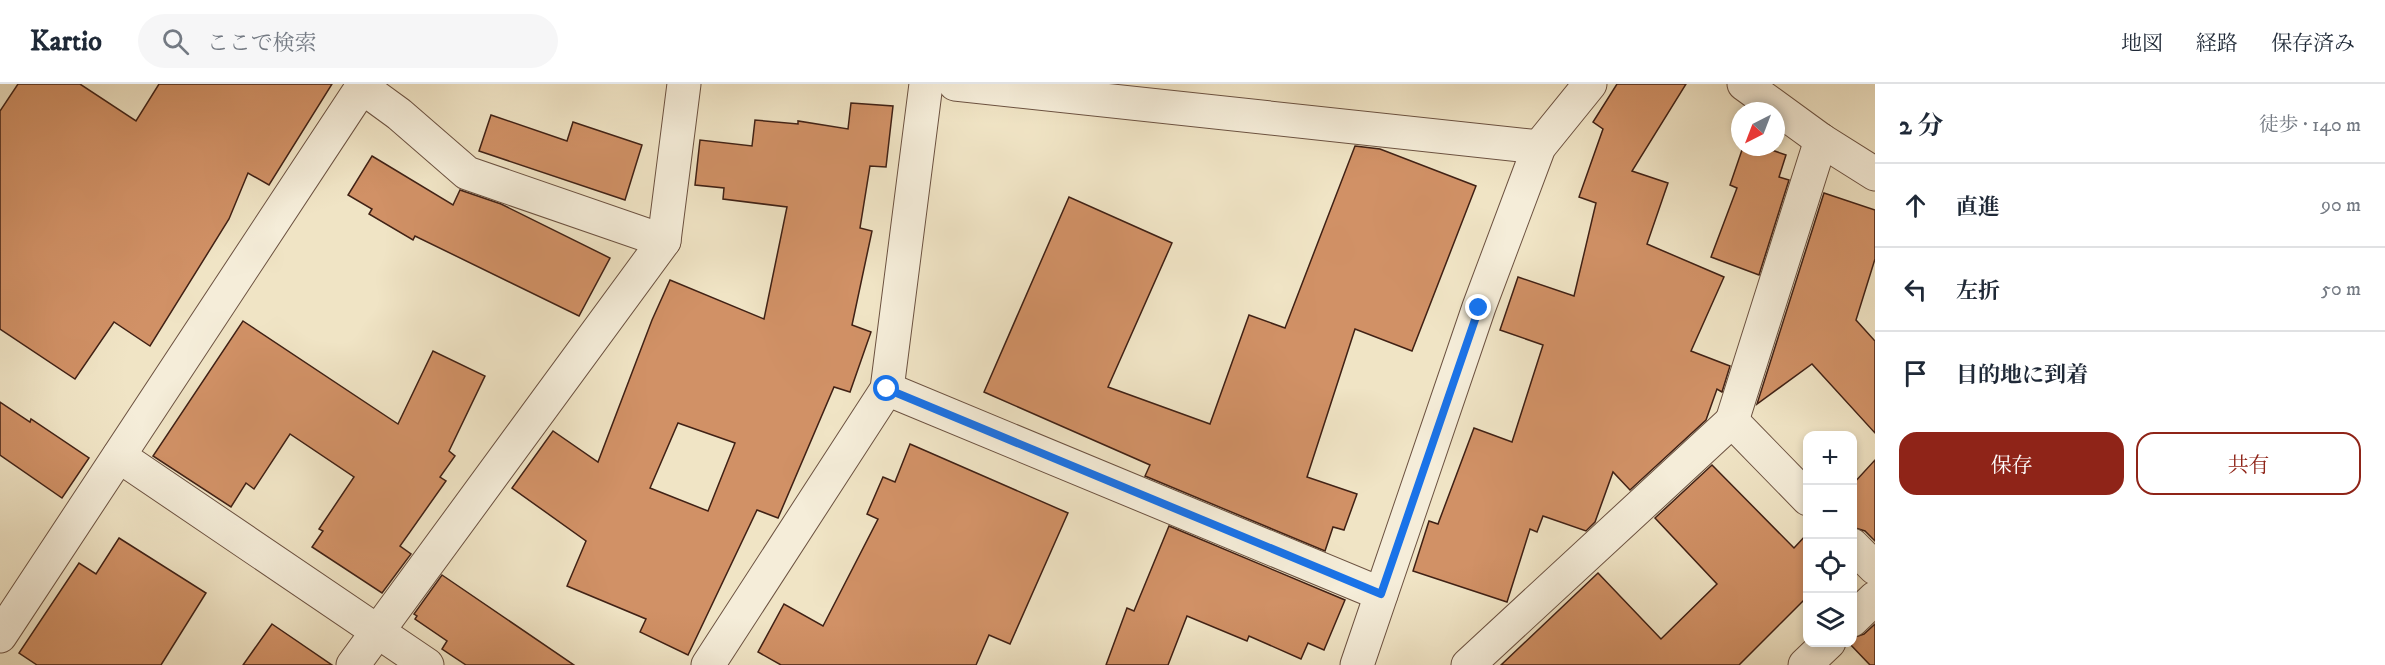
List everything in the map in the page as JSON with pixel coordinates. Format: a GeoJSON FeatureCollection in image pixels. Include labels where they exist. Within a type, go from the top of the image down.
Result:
{"type":"FeatureCollection","features":[{"type":"Feature","properties":{"kind":"street"},"geometry":{"type":"LineString","coordinates":[[353,665],[664,241],[684,84]]}},
{"type":"Feature","properties":{"kind":"street"},"geometry":{"type":"LineString","coordinates":[[708,665],[887,389],[926,84]]}},
{"type":"Feature","properties":{"kind":"street"},"geometry":{"type":"LineString","coordinates":[[955,84],[1539,147]]}},
{"type":"Feature","properties":{"kind":"street"},"geometry":{"type":"LineString","coordinates":[[1357,665],[1479,308],[1539,147],[1590,84]]}},
{"type":"Feature","properties":{"kind":"street"},"geometry":{"type":"LineString","coordinates":[[1744,84],[1821,140],[1875,174]]}},
{"type":"Feature","properties":{"kind":"street"},"geometry":{"type":"LineString","coordinates":[[0,636],[363,86],[467,173],[664,241]]}},
{"type":"Feature","properties":{"kind":"street"},"geometry":{"type":"LineString","coordinates":[[1468,665],[1732,421],[1821,140]]}},
{"type":"Feature","properties":{"kind":"street"},"geometry":{"type":"LineString","coordinates":[[887,389],[1381,594]]}},
{"type":"Feature","properties":{"kind":"street"},"geometry":{"type":"LineString","coordinates":[[1732,421],[1803,494]]}},
{"type":"Feature","properties":{"kind":"street"},"geometry":{"type":"LineString","coordinates":[[119,456],[427,665]]}},
{"type":"Feature","properties":{"kind":"street"},"geometry":{"type":"LineString","coordinates":[[1857,550],[1875,568]]}},
{"type":"Feature","properties":{"kind":"street"},"geometry":{"type":"LineString","coordinates":[[1857,615],[1875,598]]}},
{"type":"Feature","properties":{"kind":"street"},"geometry":{"type":"LineString","coordinates":[[1805,665],[1823,647]]}},
{"type":"Feature","properties":{"kind":"building"},"geometry":{"type":"Polygon","coordinates":[[[18,84],[80,84],[136,121],[159,84],[332,84],[269,185],[248,173],[229,219],[150,346],[114,322],[75,379],[0,329],[0,111],[18,84]]]}},
{"type":"Feature","properties":{"kind":"building"},"geometry":{"type":"Polygon","coordinates":[[[1617,84],[1686,84],[1632,171],[1668,183],[1647,244],[1724,277],[1691,351],[1730,366],[1722,392],[1717,389],[1706,420],[1630,490],[1613,472],[1595,522],[1586,531],[1543,516],[1537,532],[1530,529],[1507,602],[1413,571],[1429,521],[1438,524],[1474,428],[1512,442],[1543,345],[1500,330],[1518,277],[1574,296],[1596,203],[1579,197],[1603,129],[1593,122],[1617,84]]]}},
{"type":"Feature","properties":{"kind":"building"},"geometry":{"type":"Polygon","coordinates":[[[851,103],[893,106],[886,167],[870,166],[860,228],[872,231],[852,325],[871,332],[850,392],[834,387],[778,518],[757,510],[688,655],[640,632],[646,619],[567,586],[586,541],[512,488],[553,431],[598,462],[652,320],[670,280],[764,319],[787,207],[723,199],[724,188],[695,185],[700,140],[752,146],[755,120],[798,124],[798,121],[848,129],[851,103]],[[678,423],[650,488],[708,511],[735,443],[678,423]]]}},
{"type":"Feature","properties":{"kind":"building"},"geometry":{"type":"Polygon","coordinates":[[[491,115],[567,141],[573,122],[642,145],[625,200],[479,151],[491,115]]]}},
{"type":"Feature","properties":{"kind":"building"},"geometry":{"type":"Polygon","coordinates":[[[1355,146],[1380,149],[1476,186],[1412,351],[1355,329],[1307,477],[1357,494],[1344,530],[1333,527],[1325,551],[1145,476],[1150,465],[984,392],[1069,197],[1172,243],[1108,387],[1210,424],[1249,315],[1285,328],[1355,146]]]}},
{"type":"Feature","properties":{"kind":"building"},"geometry":{"type":"Polygon","coordinates":[[[1786,155],[1779,177],[1789,180],[1759,275],[1711,257],[1737,188],[1730,185],[1740,156],[1786,155]]]}},
{"type":"Feature","properties":{"kind":"building"},"geometry":{"type":"Polygon","coordinates":[[[372,156],[453,205],[460,190],[501,204],[610,258],[579,316],[415,236],[413,240],[369,214],[372,209],[348,195],[372,156]]]}},
{"type":"Feature","properties":{"kind":"building"},"geometry":{"type":"Polygon","coordinates":[[[1824,193],[1875,210],[1875,259],[1856,320],[1875,341],[1875,433],[1812,364],[1757,404],[1824,193]]]}},
{"type":"Feature","properties":{"kind":"building"},"geometry":{"type":"Polygon","coordinates":[[[243,321],[398,424],[433,351],[485,376],[449,451],[455,456],[440,477],[446,481],[400,546],[411,554],[382,593],[312,547],[323,531],[319,529],[354,477],[290,434],[254,489],[246,483],[231,507],[153,456],[243,321]]]}},
{"type":"Feature","properties":{"kind":"building"},"geometry":{"type":"Polygon","coordinates":[[[0,402],[30,422],[31,419],[89,458],[62,498],[0,455],[0,402]]]}},
{"type":"Feature","properties":{"kind":"building"},"geometry":{"type":"Polygon","coordinates":[[[910,444],[1068,513],[1010,644],[989,635],[976,665],[781,665],[758,652],[784,604],[823,626],[878,519],[867,514],[883,477],[895,482],[910,444]]]}},
{"type":"Feature","properties":{"kind":"building"},"geometry":{"type":"Polygon","coordinates":[[[1875,460],[1875,541],[1865,531],[1857,529],[1857,480],[1875,460]]]}},
{"type":"Feature","properties":{"kind":"building"},"geometry":{"type":"Polygon","coordinates":[[[1712,465],[1794,548],[1803,538],[1803,601],[1739,665],[1501,665],[1598,573],[1661,639],[1717,584],[1655,518],[1712,465]]]}},
{"type":"Feature","properties":{"kind":"building"},"geometry":{"type":"Polygon","coordinates":[[[1169,526],[1345,600],[1324,650],[1308,643],[1301,659],[1249,636],[1247,641],[1187,616],[1168,665],[1106,665],[1127,608],[1134,611],[1169,526]]]}},
{"type":"Feature","properties":{"kind":"building"},"geometry":{"type":"Polygon","coordinates":[[[119,538],[206,593],[161,665],[37,665],[19,653],[79,563],[96,574],[119,538]]]}},
{"type":"Feature","properties":{"kind":"building"},"geometry":{"type":"Polygon","coordinates":[[[442,575],[574,665],[466,665],[442,649],[447,641],[415,619],[417,616],[414,614],[442,575]]]}},
{"type":"Feature","properties":{"kind":"building"},"geometry":{"type":"Polygon","coordinates":[[[272,624],[332,665],[243,665],[272,624]]]}},
{"type":"Feature","properties":{"kind":"building"},"geometry":{"type":"Polygon","coordinates":[[[1875,624],[1875,665],[1870,665],[1853,647],[1857,647],[1857,636],[1864,634],[1875,624]]]}},
{"type":"Feature","properties":{"kind":"route"},"geometry":{"type":"LineString","coordinates":[[887,389],[1381,594],[1479,308]]}}]}
